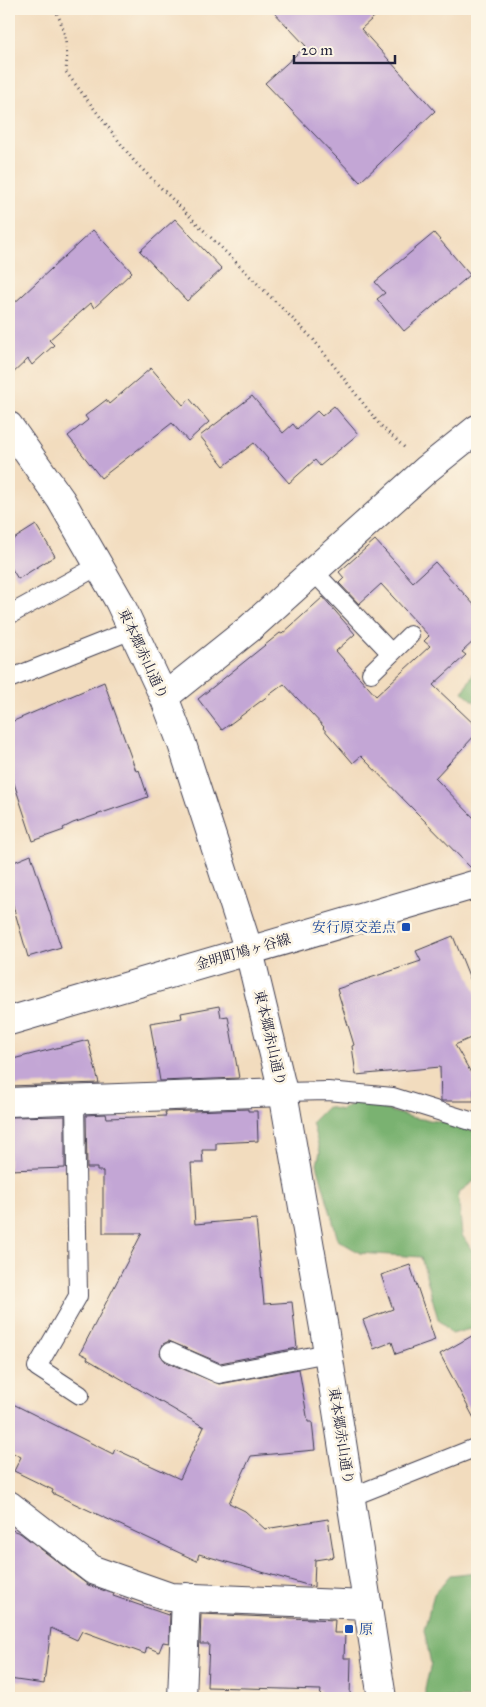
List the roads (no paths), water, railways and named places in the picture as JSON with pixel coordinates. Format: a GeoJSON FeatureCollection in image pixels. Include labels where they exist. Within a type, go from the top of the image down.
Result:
{"type":"FeatureCollection","features":[{"type":"Feature","properties":{"kind":"street","name":"東本郷赤山通り"},"geometry":{"type":"LineString","coordinates":[[9,426],[61,500],[132,630],[164,697],[182,744],[249,951],[283,1092],[328,1353],[382,1698]]}},
{"type":"Feature","properties":{"kind":"street"},"geometry":{"type":"LineString","coordinates":[[164,697],[249,629],[427,469],[477,429]]}},
{"type":"Feature","properties":{"kind":"street","name":"金明町鳩ヶ谷線"},"geometry":{"type":"LineString","coordinates":[[9,1021],[477,884]]}},
{"type":"Feature","properties":{"kind":"street"},"geometry":{"type":"LineString","coordinates":[[9,1102],[283,1092]]}},
{"type":"Feature","properties":{"kind":"street"},"geometry":{"type":"LineString","coordinates":[[9,1505],[93,1570],[170,1597],[368,1605]]}},
{"type":"Feature","properties":{"kind":"street"},"geometry":{"type":"LineString","coordinates":[[182,1698],[186,1598]]}},
{"type":"Feature","properties":{"kind":"lane"},"geometry":{"type":"LineString","coordinates":[[9,615],[98,566]]}},
{"type":"Feature","properties":{"kind":"lane"},"geometry":{"type":"LineString","coordinates":[[313,571],[390,653]]}},
{"type":"Feature","properties":{"kind":"lane"},"geometry":{"type":"LineString","coordinates":[[9,679],[132,630]]}},
{"type":"Feature","properties":{"kind":"lane"},"geometry":{"type":"LineString","coordinates":[[371,673],[410,635]]}},
{"type":"Feature","properties":{"kind":"lane"},"geometry":{"type":"LineString","coordinates":[[283,1092],[328,1090],[393,1097],[477,1123]]}},
{"type":"Feature","properties":{"kind":"lane"},"geometry":{"type":"LineString","coordinates":[[74,1100],[78,1296],[37,1367],[80,1395]]}},
{"type":"Feature","properties":{"kind":"lane"},"geometry":{"type":"LineString","coordinates":[[170,1352],[219,1374],[328,1353]]}},
{"type":"Feature","properties":{"kind":"lane"},"geometry":{"type":"LineString","coordinates":[[351,1497],[477,1448]]}},
{"type":"Feature","properties":{"kind":"place","name":"安行原交差点"},"geometry":{"type":"Point","coordinates":[406,927]}},
{"type":"Feature","properties":{"kind":"place","name":"原"},"geometry":{"type":"Point","coordinates":[349,1629]}}]}
